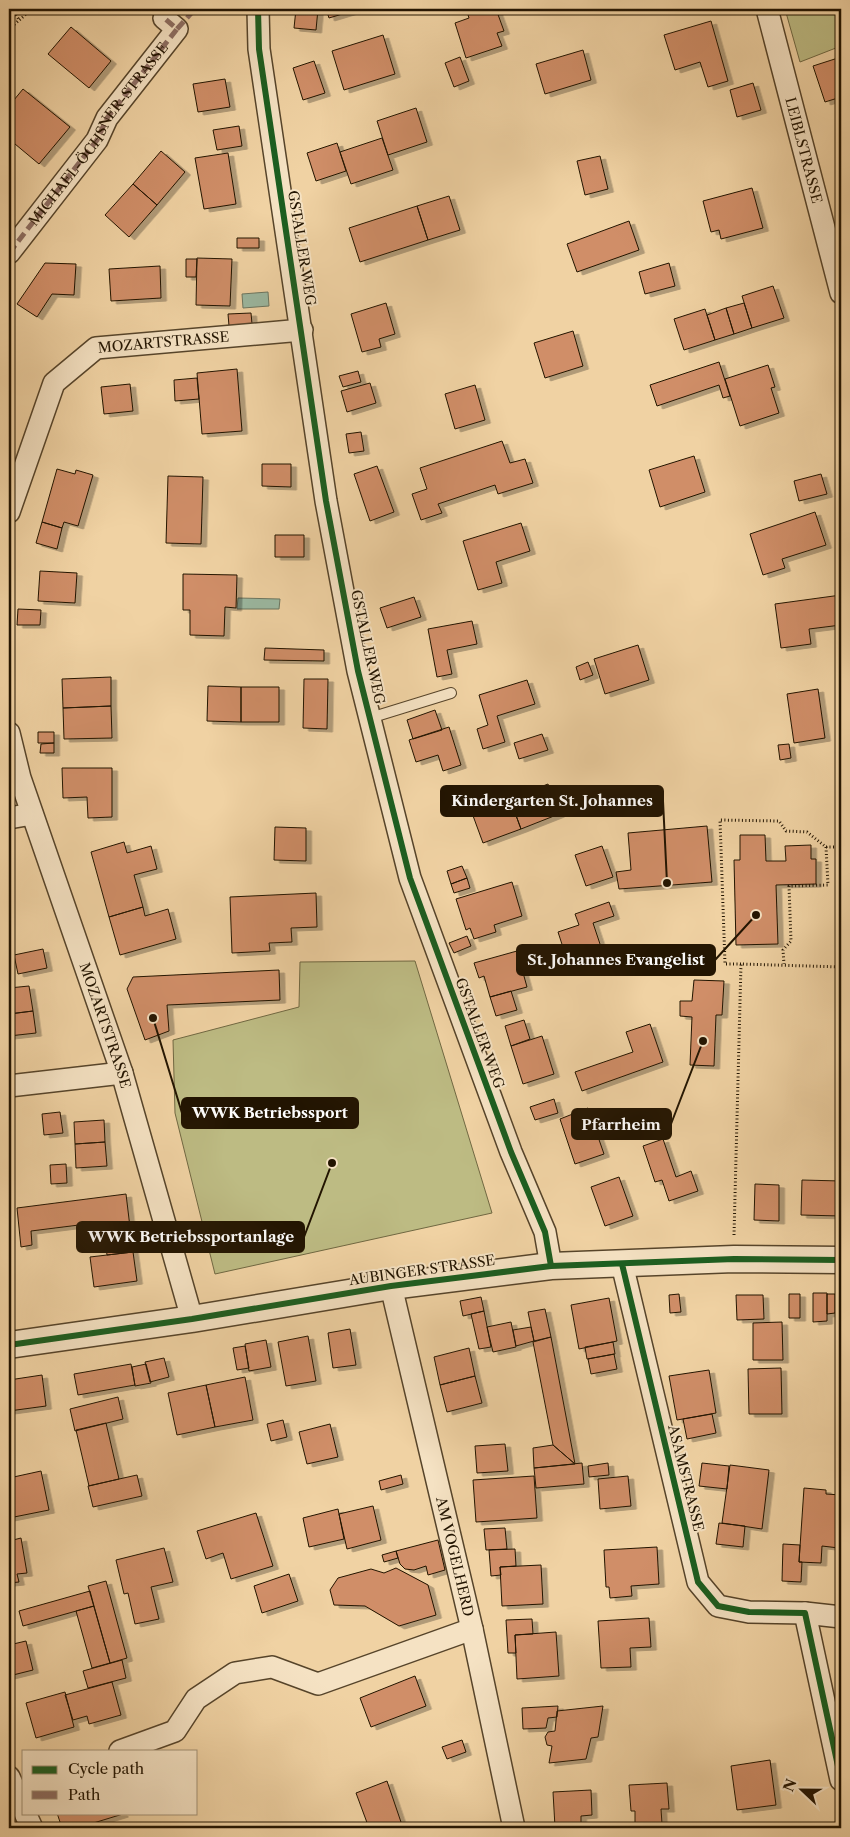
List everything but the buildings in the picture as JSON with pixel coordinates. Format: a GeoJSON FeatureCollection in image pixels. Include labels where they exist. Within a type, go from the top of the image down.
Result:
{"type":"FeatureCollection","features":[{"type":"Feature","properties":{"kind":"street","name":"GSTALLER WEG"},"geometry":{"type":"LineString","coordinates":[[258,9],[259,48],[326,501],[358,671],[410,878],[511,1152],[546,1232],[551,1266]]}},
{"type":"Feature","properties":{"kind":"street","name":"LEIBLSTRASSE"},"geometry":{"type":"LineString","coordinates":[[767,9],[841,293]]}},
{"type":"Feature","properties":{"kind":"street","name":"MICHAEL-ÖCHSNER-STRASSE"},"geometry":{"type":"LineString","coordinates":[[9,253],[97,140],[106,118],[177,29],[164,18]]}},
{"type":"Feature","properties":{"kind":"street","name":"MOZARTSTRASSE"},"geometry":{"type":"LineString","coordinates":[[9,512],[54,383],[96,348],[302,330]]}},
{"type":"Feature","properties":{"kind":"street","name":"MOZARTSTRASSE"},"geometry":{"type":"LineString","coordinates":[[9,733],[20,778],[122,1073],[192,1319]]}},
{"type":"Feature","properties":{"kind":"street"},"geometry":{"type":"LineString","coordinates":[[9,818],[32,814]]}},
{"type":"Feature","properties":{"kind":"street"},"geometry":{"type":"LineString","coordinates":[[9,1086],[122,1073]]}},
{"type":"Feature","properties":{"kind":"street","name":"AUBINGER STRASSE"},"geometry":{"type":"LineString","coordinates":[[9,1345],[192,1319],[391,1286],[551,1266],[734,1259],[841,1260]]}},
{"type":"Feature","properties":{"kind":"street","name":"ASAMSTRASSE"},"geometry":{"type":"LineString","coordinates":[[622,1264],[698,1582],[718,1606],[749,1612],[805,1613],[841,1617]]}},
{"type":"Feature","properties":{"kind":"street","name":"AM VOGELHERD"},"geometry":{"type":"LineString","coordinates":[[391,1286],[472,1629],[514,1828]]}},
{"type":"Feature","properties":{"kind":"street"},"geometry":{"type":"LineString","coordinates":[[805,1613],[841,1780]]}},
{"type":"Feature","properties":{"kind":"street"},"geometry":{"type":"LineString","coordinates":[[123,1750],[175,1731],[196,1699],[235,1673],[272,1667],[318,1684],[472,1629]]}},
{"type":"Feature","properties":{"kind":"street"},"geometry":{"type":"LineString","coordinates":[[16,1784],[22,1805]]}},
{"type":"Feature","properties":{"kind":"street"},"geometry":{"type":"LineString","coordinates":[[25,1814],[32,1828]]}},
{"type":"Feature","properties":{"kind":"lane"},"geometry":{"type":"LineString","coordinates":[[370,718],[451,693]]}},
{"type":"Feature","properties":{"kind":"path"},"geometry":{"type":"LineString","coordinates":[[12,9],[19,20]]}},
{"type":"Feature","properties":{"kind":"path"},"geometry":{"type":"LineString","coordinates":[[9,29],[32,9]]}},
{"type":"Feature","properties":{"kind":"path"},"geometry":{"type":"LineString","coordinates":[[841,847],[826,847],[807,832],[786,831],[778,821],[720,820],[725,964],[784,964],[841,967]]}},
{"type":"Feature","properties":{"kind":"path"},"geometry":{"type":"LineString","coordinates":[[784,964],[783,950],[791,941],[789,886],[828,885],[826,847]]}},
{"type":"Feature","properties":{"kind":"path"},"geometry":{"type":"LineString","coordinates":[[734,1237],[741,964]]}},
{"type":"Feature","properties":{"kind":"shaded area"},"geometry":{"type":"Polygon","coordinates":[[[785,9],[841,9],[841,46],[800,62],[785,9]]]}},
{"type":"Feature","properties":{"kind":"shaded area"},"geometry":{"type":"Polygon","coordinates":[[[268,292],[269,306],[243,308],[242,294],[268,292]]]}},
{"type":"Feature","properties":{"kind":"shaded area"},"geometry":{"type":"Polygon","coordinates":[[[238,598],[280,599],[279,609],[237,609],[238,598]]]}},
{"type":"Feature","properties":{"kind":"shaded area"},"geometry":{"type":"Polygon","coordinates":[[[415,961],[492,1213],[215,1274],[175,1113],[173,1040],[299,1007],[300,962],[415,961]]]}},
{"type":"Feature","properties":{"kind":"marked path"},"geometry":{"type":"LineString","coordinates":[[177,29],[195,9]]}},
{"type":"Feature","properties":{"kind":"marked path"},"geometry":{"type":"LineString","coordinates":[[9,253],[97,140],[107,118],[177,29],[164,18]]}},
{"type":"Feature","properties":{"kind":"cycle path"},"geometry":{"type":"LineString","coordinates":[[258,9],[259,49],[326,501],[358,671],[410,878],[511,1152],[545,1232],[551,1266]]}},
{"type":"Feature","properties":{"kind":"cycle path"},"geometry":{"type":"LineString","coordinates":[[9,1345],[192,1319],[391,1286],[551,1266],[734,1259],[841,1260]]}},
{"type":"Feature","properties":{"kind":"cycle path"},"geometry":{"type":"LineString","coordinates":[[622,1264],[698,1582],[718,1606],[749,1612],[805,1613],[841,1780]]}},
{"type":"Feature","properties":{"kind":"place","name":"Kindergarten St. Johannes"},"geometry":{"type":"Point","coordinates":[667,883]}},
{"type":"Feature","properties":{"kind":"place","name":"St. Johannes Evangelist"},"geometry":{"type":"Point","coordinates":[756,915]}},
{"type":"Feature","properties":{"kind":"place","name":"WWK Betriebssport"},"geometry":{"type":"Point","coordinates":[153,1018]}},
{"type":"Feature","properties":{"kind":"place","name":"Pfarrheim"},"geometry":{"type":"Point","coordinates":[703,1041]}},
{"type":"Feature","properties":{"kind":"place","name":"WWK Betriebssportanlage"},"geometry":{"type":"Point","coordinates":[332,1163]}}]}
